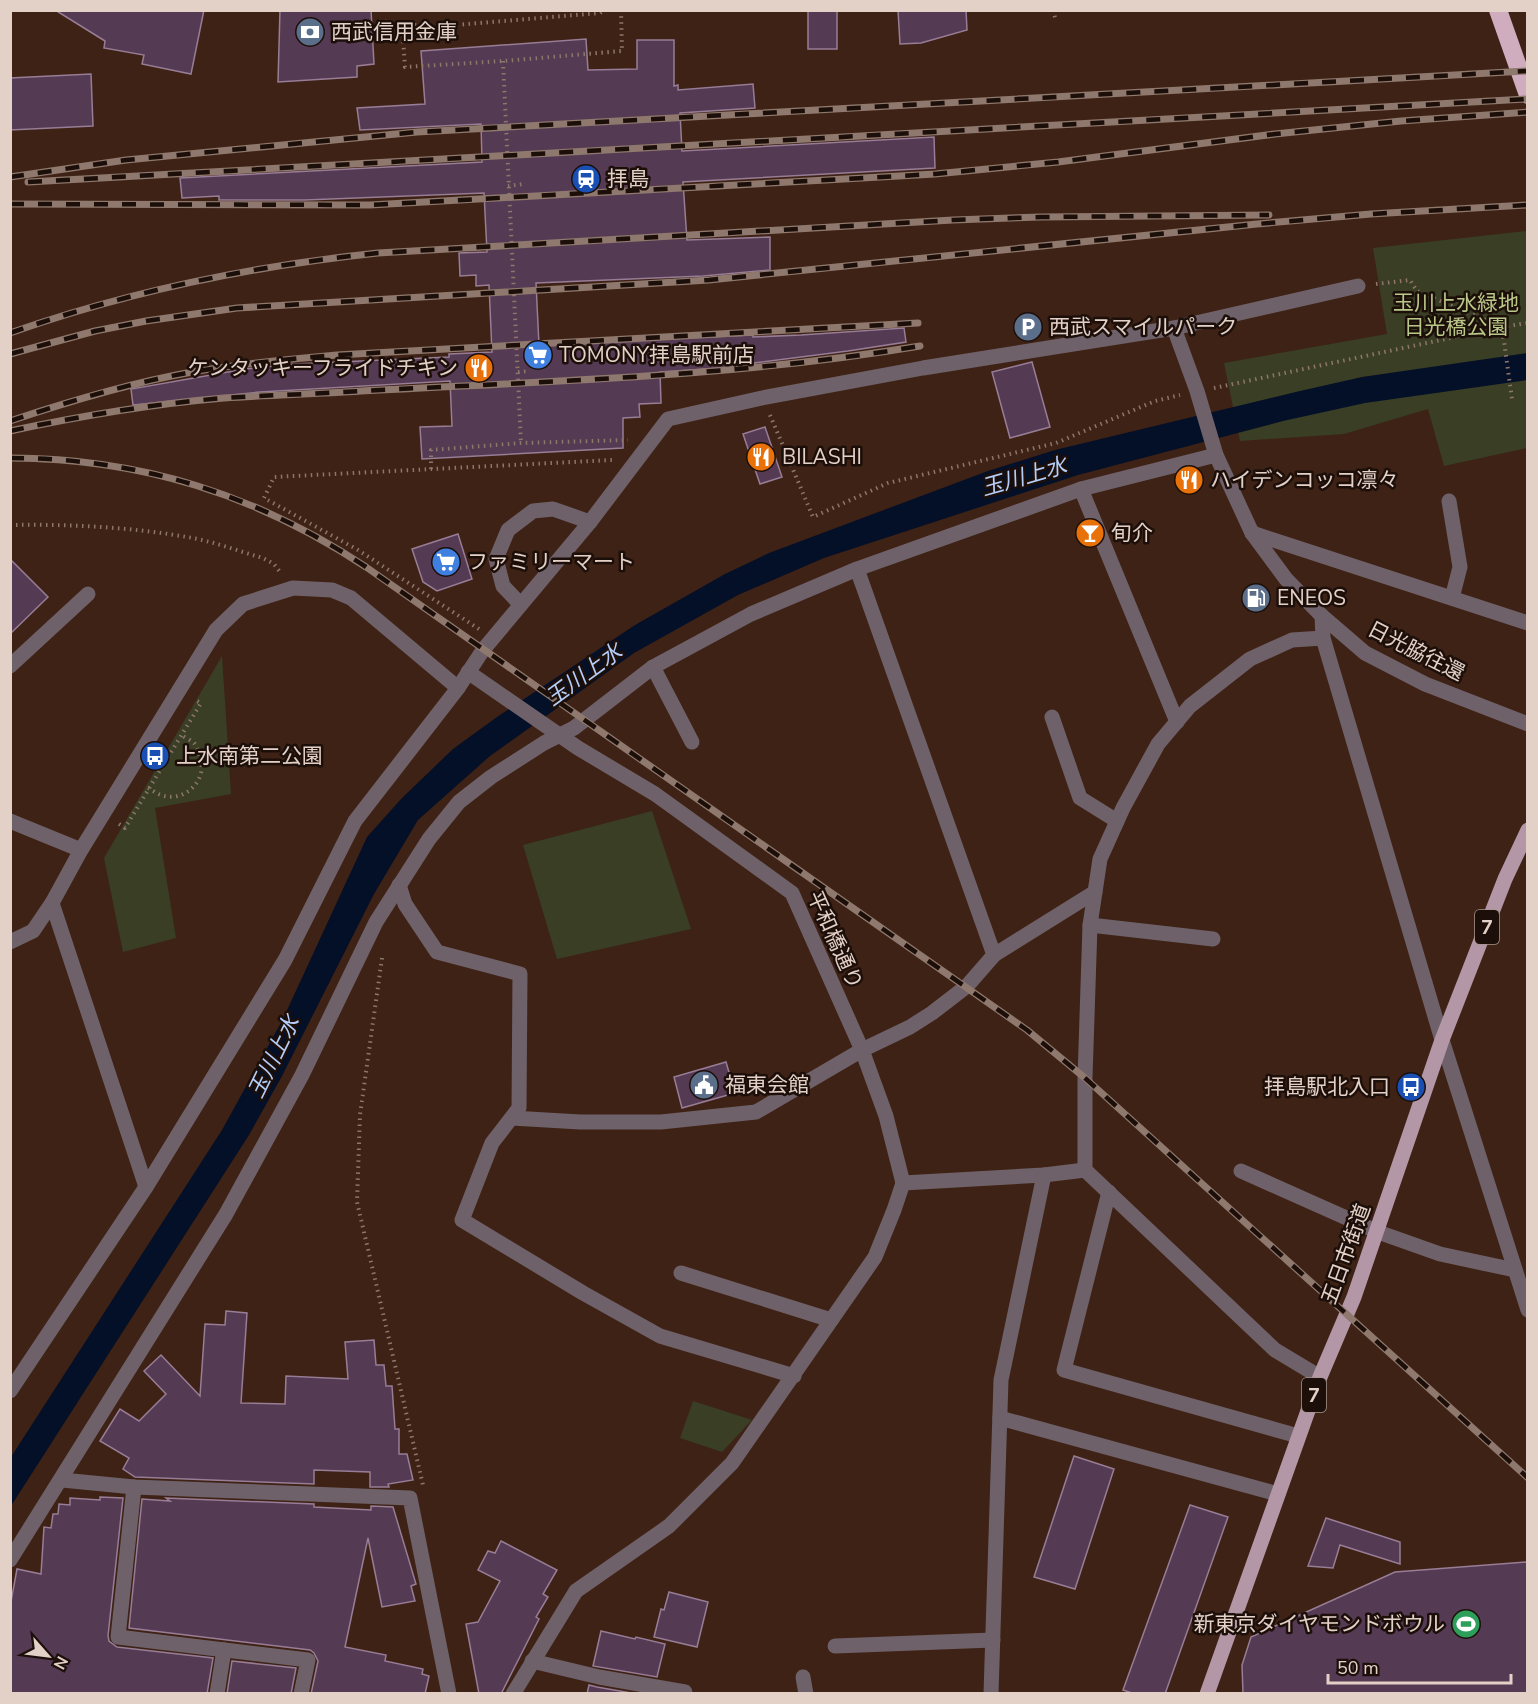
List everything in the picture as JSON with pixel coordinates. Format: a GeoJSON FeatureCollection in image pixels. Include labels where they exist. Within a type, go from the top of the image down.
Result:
{"type":"FeatureCollection","features":[{"type":"Feature","properties":{"kind":"highway"},"geometry":{"type":"LineString","coordinates":[[1498,10],[1527,94]]}},
{"type":"Feature","properties":{"kind":"main road","name":"五日市街道"},"geometry":{"type":"LineString","coordinates":[[1208,1694],[1320,1377],[1354,1298],[1378,1232],[1421,1097],[1442,1040],[1505,879],[1527,832]]}},
{"type":"Feature","properties":{"kind":"street"},"geometry":{"type":"LineString","coordinates":[[10,1391],[146,1187],[285,960],[355,821],[520,604],[590,522],[668,419],[762,398],[923,368],[1174,328],[1358,286]]}},
{"type":"Feature","properties":{"kind":"street"},"geometry":{"type":"LineString","coordinates":[[1174,328],[1199,399]]}},
{"type":"Feature","properties":{"kind":"street","name":"日光脇往還"},"geometry":{"type":"LineString","coordinates":[[1199,399],[1216,455],[1252,533],[1286,579],[1322,615],[1365,653],[1425,684],[1527,724]]}},
{"type":"Feature","properties":{"kind":"street"},"geometry":{"type":"LineString","coordinates":[[10,1560],[226,1214],[302,1075],[376,922],[429,839],[459,802],[491,777],[544,743],[574,728],[653,667],[752,614],[857,569],[1081,489],[1216,455]]}},
{"type":"Feature","properties":{"kind":"street"},"geometry":{"type":"LineString","coordinates":[[1081,489],[1177,722]]}},
{"type":"Feature","properties":{"kind":"street"},"geometry":{"type":"LineString","coordinates":[[1449,501],[1460,567],[1452,598]]}},
{"type":"Feature","properties":{"kind":"street"},"geometry":{"type":"LineString","coordinates":[[520,604],[503,586],[496,559],[508,530],[533,511],[552,509],[590,522]]}},
{"type":"Feature","properties":{"kind":"street"},"geometry":{"type":"LineString","coordinates":[[1252,533],[1527,623]]}},
{"type":"Feature","properties":{"kind":"street"},"geometry":{"type":"LineString","coordinates":[[857,569],[994,955]]}},
{"type":"Feature","properties":{"kind":"street"},"geometry":{"type":"LineString","coordinates":[[10,942],[33,931],[216,630],[243,604],[293,588],[333,590],[351,598],[458,688]]}},
{"type":"Feature","properties":{"kind":"street"},"geometry":{"type":"LineString","coordinates":[[10,666],[88,594]]}},
{"type":"Feature","properties":{"kind":"street"},"geometry":{"type":"LineString","coordinates":[[1322,615],[1323,639],[1442,1040],[1527,1310]]}},
{"type":"Feature","properties":{"kind":"street"},"geometry":{"type":"LineString","coordinates":[[1320,1377],[1275,1350],[1085,1170],[1085,1078],[1090,926],[1100,859],[1158,744],[1190,706],[1250,659],[1292,640],[1323,639]]}},
{"type":"Feature","properties":{"kind":"street"},"geometry":{"type":"LineString","coordinates":[[653,667],[692,742]]}},
{"type":"Feature","properties":{"kind":"street","name":"平和橋通り"},"geometry":{"type":"LineString","coordinates":[[468,672],[578,748],[655,794],[792,893],[862,1050],[886,1116],[903,1184]]}},
{"type":"Feature","properties":{"kind":"street"},"geometry":{"type":"LineString","coordinates":[[1052,717],[1080,798],[1118,821]]}},
{"type":"Feature","properties":{"kind":"street"},"geometry":{"type":"LineString","coordinates":[[10,821],[81,850]]}},
{"type":"Feature","properties":{"kind":"street"},"geometry":{"type":"LineString","coordinates":[[399,885],[405,904],[437,952],[520,974],[519,1108],[492,1143],[462,1220],[583,1293],[660,1336],[794,1376]]}},
{"type":"Feature","properties":{"kind":"street"},"geometry":{"type":"LineString","coordinates":[[512,1118],[580,1122],[661,1122],[756,1112],[862,1050],[910,1027],[932,1013],[966,986],[994,955],[1095,892]]}},
{"type":"Feature","properties":{"kind":"street"},"geometry":{"type":"LineString","coordinates":[[52,903],[146,1187]]}},
{"type":"Feature","properties":{"kind":"street"},"geometry":{"type":"LineString","coordinates":[[1090,926],[1213,939]]}},
{"type":"Feature","properties":{"kind":"street"},"geometry":{"type":"LineString","coordinates":[[513,1694],[576,1591],[669,1526],[732,1463],[875,1257],[903,1184],[1044,1175],[1085,1170]]}},
{"type":"Feature","properties":{"kind":"street"},"geometry":{"type":"LineString","coordinates":[[1241,1171],[1378,1232],[1440,1254],[1515,1270]]}},
{"type":"Feature","properties":{"kind":"street"},"geometry":{"type":"LineString","coordinates":[[991,1694],[1001,1380],[1044,1175]]}},
{"type":"Feature","properties":{"kind":"street"},"geometry":{"type":"LineString","coordinates":[[1109,1192],[1064,1370],[1299,1436]]}},
{"type":"Feature","properties":{"kind":"street"},"geometry":{"type":"LineString","coordinates":[[681,1273],[831,1320]]}},
{"type":"Feature","properties":{"kind":"street"},"geometry":{"type":"LineString","coordinates":[[1000,1418],[1278,1494]]}},
{"type":"Feature","properties":{"kind":"street"},"geometry":{"type":"LineString","coordinates":[[62,1480],[134,1488],[410,1498],[449,1694]]}},
{"type":"Feature","properties":{"kind":"street"},"geometry":{"type":"LineString","coordinates":[[134,1488],[118,1637],[308,1660],[301,1694]]}},
{"type":"Feature","properties":{"kind":"street"},"geometry":{"type":"LineString","coordinates":[[835,1646],[993,1640]]}},
{"type":"Feature","properties":{"kind":"street"},"geometry":{"type":"LineString","coordinates":[[217,1694],[224,1650]]}},
{"type":"Feature","properties":{"kind":"street"},"geometry":{"type":"LineString","coordinates":[[532,1661],[599,1677],[686,1692]]}},
{"type":"Feature","properties":{"kind":"street"},"geometry":{"type":"LineString","coordinates":[[803,1677],[806,1694]]}},
{"type":"Feature","properties":{"kind":"path"},"geometry":{"type":"LineString","coordinates":[[379,21],[432,27],[600,13],[604,10]]}},
{"type":"Feature","properties":{"kind":"path"},"geometry":{"type":"LineString","coordinates":[[402,24],[405,67],[503,61],[622,51],[621,10]]}},
{"type":"Feature","properties":{"kind":"path"},"geometry":{"type":"LineString","coordinates":[[1053,10],[1056,21]]}},
{"type":"Feature","properties":{"kind":"path"},"geometry":{"type":"LineString","coordinates":[[503,61],[521,443]]}},
{"type":"Feature","properties":{"kind":"path"},"geometry":{"type":"LineString","coordinates":[[508,186],[523,184]]}},
{"type":"Feature","properties":{"kind":"path"},"geometry":{"type":"LineString","coordinates":[[1358,286],[1410,280],[1417,291],[1502,327]]}},
{"type":"Feature","properties":{"kind":"path"},"geometry":{"type":"LineString","coordinates":[[762,398],[813,517],[888,483],[1056,443],[1155,401],[1199,399],[1527,323]]}},
{"type":"Feature","properties":{"kind":"path"},"geometry":{"type":"LineString","coordinates":[[1502,327],[1512,399]]}},
{"type":"Feature","properties":{"kind":"path"},"geometry":{"type":"LineString","coordinates":[[518,372],[530,371]]}},
{"type":"Feature","properties":{"kind":"path"},"geometry":{"type":"LineString","coordinates":[[431,469],[430,450],[521,443],[617,440]]}},
{"type":"Feature","properties":{"kind":"path"},"geometry":{"type":"LineString","coordinates":[[629,446],[635,440]]}},
{"type":"Feature","properties":{"kind":"path"},"geometry":{"type":"LineString","coordinates":[[481,631],[358,550],[264,498],[274,477],[617,460],[610,469]]}},
{"type":"Feature","properties":{"kind":"path"},"geometry":{"type":"LineString","coordinates":[[10,525],[122,529],[188,537],[263,558],[274,564],[293,588]]}},
{"type":"Feature","properties":{"kind":"path"},"geometry":{"type":"LineString","coordinates":[[103,816],[125,828],[182,735],[201,703],[179,691]]}},
{"type":"Feature","properties":{"kind":"path"},"geometry":{"type":"LineString","coordinates":[[148,788],[162,796],[172,796],[186,793],[195,786],[200,778],[202,767],[199,755],[195,744],[182,735]]}},
{"type":"Feature","properties":{"kind":"path"},"geometry":{"type":"LineString","coordinates":[[383,952],[360,1115],[357,1202],[423,1487]]}},
{"type":"Feature","properties":{"kind":"green space","name":"玉川上水緑地 日光橋公園"},"geometry":{"type":"Polygon","coordinates":[[[1527,231],[1527,448],[1444,466],[1428,409],[1344,434],[1240,441],[1224,363],[1387,334],[1373,248],[1527,231]]]}},
{"type":"Feature","properties":{"kind":"green space"},"geometry":{"type":"Polygon","coordinates":[[[222,656],[231,794],[155,808],[176,938],[123,952],[104,858],[222,656]]]}},
{"type":"Feature","properties":{"kind":"green space"},"geometry":{"type":"Polygon","coordinates":[[[652,811],[691,929],[557,959],[523,845],[652,811]]]}},
{"type":"Feature","properties":{"kind":"green space"},"geometry":{"type":"Polygon","coordinates":[[[693,1401],[752,1420],[722,1452],[680,1438],[693,1401]]]}},
{"type":"Feature","properties":{"kind":"water","name":"玉川上水"},"geometry":{"type":"Polygon","coordinates":[[[1527,353],[1527,380],[1365,403],[1283,421],[1078,475],[824,558],[738,595],[634,653],[490,756],[418,820],[374,894],[282,1076],[249,1135],[11,1506],[11,1457],[222,1130],[283,1019],[367,837],[402,798],[453,749],[635,625],[725,574],[769,553],[988,471],[1055,450],[1362,377],[1527,353]]]}},
{"type":"Feature","properties":{"kind":"building"},"geometry":{"type":"Polygon","coordinates":[[[55,10],[204,10],[191,74],[142,64],[144,55],[104,48],[105,41],[55,10]]]}},
{"type":"Feature","properties":{"kind":"building"},"geometry":{"type":"Polygon","coordinates":[[[280,10],[371,10],[374,64],[357,66],[357,77],[278,82],[280,10]]]}},
{"type":"Feature","properties":{"kind":"building"},"geometry":{"type":"Polygon","coordinates":[[[808,10],[837,10],[837,49],[808,49],[808,10]]]}},
{"type":"Feature","properties":{"kind":"building"},"geometry":{"type":"Polygon","coordinates":[[[898,10],[966,10],[967,30],[921,43],[900,44],[898,10]]]}},
{"type":"Feature","properties":{"kind":"building"},"geometry":{"type":"Polygon","coordinates":[[[586,39],[588,70],[637,69],[637,40],[674,40],[674,86],[678,85],[678,90],[753,84],[755,108],[680,113],[682,151],[934,137],[935,168],[683,182],[687,240],[770,237],[770,270],[703,276],[536,283],[539,345],[753,335],[753,337],[801,335],[904,328],[906,342],[754,363],[754,366],[660,372],[661,403],[639,404],[640,417],[623,418],[623,448],[422,459],[420,427],[452,426],[450,381],[260,392],[133,405],[131,389],[245,369],[294,364],[449,357],[449,354],[492,352],[489,285],[476,286],[476,275],[460,276],[459,253],[487,252],[484,193],[305,200],[219,200],[219,196],[182,198],[180,178],[482,162],[481,124],[360,130],[357,108],[425,104],[421,51],[586,39]]]}},
{"type":"Feature","properties":{"kind":"building"},"geometry":{"type":"Polygon","coordinates":[[[91,74],[93,126],[10,130],[10,78],[91,74]]]}},
{"type":"Feature","properties":{"kind":"building"},"geometry":{"type":"Polygon","coordinates":[[[1032,362],[1050,427],[1010,438],[992,372],[1032,362]]]}},
{"type":"Feature","properties":{"kind":"building"},"geometry":{"type":"Polygon","coordinates":[[[765,427],[782,477],[760,484],[743,434],[765,427]]]}},
{"type":"Feature","properties":{"kind":"building"},"geometry":{"type":"Polygon","coordinates":[[[458,534],[472,579],[437,591],[423,582],[412,549],[458,534]]]}},
{"type":"Feature","properties":{"kind":"building"},"geometry":{"type":"Polygon","coordinates":[[[10,559],[48,597],[10,634],[10,559]]]}},
{"type":"Feature","properties":{"kind":"building","name":"福東会館"},"geometry":{"type":"Polygon","coordinates":[[[726,1062],[735,1093],[682,1108],[674,1077],[726,1062]]]}},
{"type":"Feature","properties":{"kind":"building"},"geometry":{"type":"Polygon","coordinates":[[[226,1311],[247,1313],[241,1403],[285,1404],[286,1376],[348,1379],[345,1342],[374,1340],[376,1365],[384,1365],[386,1386],[392,1386],[395,1429],[399,1429],[399,1454],[407,1454],[413,1480],[388,1484],[389,1487],[370,1487],[370,1472],[314,1470],[314,1484],[135,1477],[123,1469],[129,1458],[100,1441],[120,1409],[139,1421],[166,1394],[144,1371],[161,1355],[200,1396],[205,1324],[225,1325],[226,1311]]]}},
{"type":"Feature","properties":{"kind":"building"},"geometry":{"type":"Polygon","coordinates":[[[1074,1456],[1114,1469],[1075,1589],[1034,1577],[1074,1456]]]}},
{"type":"Feature","properties":{"kind":"building"},"geometry":{"type":"Polygon","coordinates":[[[100,1497],[123,1498],[109,1641],[117,1647],[213,1658],[207,1694],[10,1694],[10,1607],[17,1569],[41,1574],[44,1527],[51,1528],[53,1514],[58,1514],[59,1504],[70,1505],[70,1498],[100,1500],[100,1497]]]}},
{"type":"Feature","properties":{"kind":"building"},"geometry":{"type":"Polygon","coordinates":[[[166,1498],[314,1504],[314,1507],[371,1510],[371,1506],[393,1507],[416,1584],[411,1586],[415,1601],[382,1607],[368,1538],[345,1647],[386,1655],[385,1661],[423,1669],[422,1674],[429,1676],[425,1694],[311,1694],[318,1661],[310,1650],[129,1628],[142,1499],[170,1501],[166,1498]]]}},
{"type":"Feature","properties":{"kind":"building"},"geometry":{"type":"Polygon","coordinates":[[[1190,1505],[1228,1517],[1165,1694],[1135,1694],[1123,1690],[1190,1505]]]}},
{"type":"Feature","properties":{"kind":"building"},"geometry":{"type":"Polygon","coordinates":[[[1326,1518],[1400,1542],[1400,1564],[1340,1545],[1333,1568],[1308,1566],[1326,1518]]]}},
{"type":"Feature","properties":{"kind":"building"},"geometry":{"type":"Polygon","coordinates":[[[501,1541],[557,1570],[543,1594],[548,1597],[536,1617],[539,1619],[501,1694],[479,1694],[466,1624],[478,1622],[500,1581],[478,1570],[488,1551],[495,1553],[501,1541]]]}},
{"type":"Feature","properties":{"kind":"building"},"geometry":{"type":"Polygon","coordinates":[[[1527,1562],[1527,1694],[1243,1694],[1242,1665],[1251,1637],[1395,1572],[1527,1562]]]}},
{"type":"Feature","properties":{"kind":"building"},"geometry":{"type":"Polygon","coordinates":[[[669,1592],[708,1602],[697,1647],[654,1637],[661,1609],[664,1610],[669,1592]]]}},
{"type":"Feature","properties":{"kind":"building"},"geometry":{"type":"Polygon","coordinates":[[[601,1631],[665,1644],[657,1677],[593,1666],[601,1631]]]}},
{"type":"Feature","properties":{"kind":"building"},"geometry":{"type":"Polygon","coordinates":[[[232,1661],[296,1668],[291,1694],[227,1694],[232,1661]]]}},
{"type":"Feature","properties":{"kind":"building"},"geometry":{"type":"Polygon","coordinates":[[[589,1685],[597,1687],[637,1694],[587,1694],[589,1685]]]}},
{"type":"Feature","properties":{"kind":"railway"},"geometry":{"type":"LineString","coordinates":[[10,177],[126,160],[417,132],[1528,71]]}},
{"type":"Feature","properties":{"kind":"railway"},"geometry":{"type":"LineString","coordinates":[[28,182],[1528,99]]}},
{"type":"Feature","properties":{"kind":"railway"},"geometry":{"type":"LineString","coordinates":[[10,204],[370,205],[935,174],[1058,162],[1275,134],[1401,121],[1528,112]]}},
{"type":"Feature","properties":{"kind":"railway"},"geometry":{"type":"LineString","coordinates":[[10,354],[95,331],[237,308],[709,280],[1257,224],[1371,214],[1528,205]]}},
{"type":"Feature","properties":{"kind":"railway"},"geometry":{"type":"LineString","coordinates":[[10,333],[100,305],[192,282],[284,265],[378,253],[953,220],[1269,215]]}},
{"type":"Feature","properties":{"kind":"railway"},"geometry":{"type":"LineString","coordinates":[[10,421],[146,381],[210,369],[282,360],[918,323]]}},
{"type":"Feature","properties":{"kind":"railway"},"geometry":{"type":"LineString","coordinates":[[10,431],[116,411],[224,398],[571,381],[711,371],[781,365],[920,346]]}},
{"type":"Feature","properties":{"kind":"railway"},"geometry":{"type":"LineString","coordinates":[[10,458],[106,465],[196,485],[283,520],[366,567],[1027,1030],[1085,1078],[1528,1478]]}},
{"type":"Feature","properties":{"kind":"place","name":"西武信用金庫"},"geometry":{"type":"Point","coordinates":[310,32]}},
{"type":"Feature","properties":{"kind":"place","name":"拝島"},"geometry":{"type":"Point","coordinates":[586,179]}},
{"type":"Feature","properties":{"kind":"place","name":"西武スマイルパーク"},"geometry":{"type":"Point","coordinates":[1028,327]}},
{"type":"Feature","properties":{"kind":"place","name":"TOMONY拝島駅前店"},"geometry":{"type":"Point","coordinates":[538,355]}},
{"type":"Feature","properties":{"kind":"place","name":"ケンタッキーフライドチキン"},"geometry":{"type":"Point","coordinates":[479,368]}},
{"type":"Feature","properties":{"kind":"place","name":"BILASHI"},"geometry":{"type":"Point","coordinates":[761,457]}},
{"type":"Feature","properties":{"kind":"place","name":"ハイデンコッコ凛々"},"geometry":{"type":"Point","coordinates":[1189,480]}},
{"type":"Feature","properties":{"kind":"place","name":"旬介"},"geometry":{"type":"Point","coordinates":[1090,533]}},
{"type":"Feature","properties":{"kind":"place","name":"ファミリーマート"},"geometry":{"type":"Point","coordinates":[446,562]}},
{"type":"Feature","properties":{"kind":"place","name":"ENEOS"},"geometry":{"type":"Point","coordinates":[1256,598]}},
{"type":"Feature","properties":{"kind":"place","name":"上水南第二公園"},"geometry":{"type":"Point","coordinates":[155,756]}},
{"type":"Feature","properties":{"kind":"place","name":"福東会館"},"geometry":{"type":"Point","coordinates":[704,1085]}},
{"type":"Feature","properties":{"kind":"place","name":"拝島駅北入口"},"geometry":{"type":"Point","coordinates":[1411,1087]}},
{"type":"Feature","properties":{"kind":"place","name":"新東京ダイヤモンドボウル"},"geometry":{"type":"Point","coordinates":[1466,1624]}}]}
